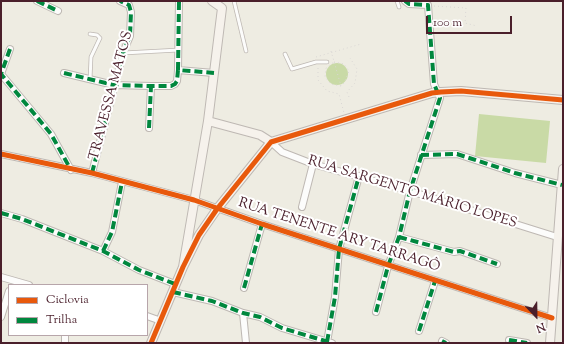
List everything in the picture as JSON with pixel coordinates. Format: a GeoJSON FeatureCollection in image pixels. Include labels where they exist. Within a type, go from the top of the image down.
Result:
{"type":"FeatureCollection","features":[{"type":"Feature","properties":{"kind":"street"},"geometry":{"type":"LineString","coordinates":[[37,1],[58,11]]}},
{"type":"Feature","properties":{"kind":"street","name":"TRAVESSA MATOS"},"geometry":{"type":"LineString","coordinates":[[92,173],[123,53],[130,36],[129,5],[120,1]]}},
{"type":"Feature","properties":{"kind":"street"},"geometry":{"type":"LineString","coordinates":[[64,73],[114,86],[171,86],[175,84],[177,81],[179,50],[179,1]]}},
{"type":"Feature","properties":{"kind":"street"},"geometry":{"type":"LineString","coordinates":[[182,267],[208,121],[222,8],[212,1]]}},
{"type":"Feature","properties":{"kind":"street"},"geometry":{"type":"LineString","coordinates":[[376,312],[388,266],[399,237],[410,192],[440,98],[434,84],[430,3],[408,4],[405,1]]}},
{"type":"Feature","properties":{"kind":"street"},"geometry":{"type":"LineString","coordinates":[[10,49],[1,74],[51,134],[71,170]]}},
{"type":"Feature","properties":{"kind":"street"},"geometry":{"type":"LineString","coordinates":[[178,70],[214,73]]}},
{"type":"Feature","properties":{"kind":"street"},"geometry":{"type":"LineString","coordinates":[[149,128],[151,86]]}},
{"type":"Feature","properties":{"kind":"street"},"geometry":{"type":"LineString","coordinates":[[151,343],[182,267],[199,235],[217,209],[271,142],[438,92],[461,91],[563,100]]}},
{"type":"Feature","properties":{"kind":"street"},"geometry":{"type":"LineString","coordinates":[[208,121],[260,136],[271,142]]}},
{"type":"Feature","properties":{"kind":"street","name":"RUA SARGENTO MÁRIO LOPES"},"geometry":{"type":"LineString","coordinates":[[271,142],[282,152],[313,164],[359,176],[557,237]]}},
{"type":"Feature","properties":{"kind":"street","name":"RUA TENENTE ARY TARRAGÔ"},"geometry":{"type":"LineString","coordinates":[[1,154],[71,170],[92,173],[194,200],[388,266],[552,318]]}},
{"type":"Feature","properties":{"kind":"street"},"geometry":{"type":"LineString","coordinates":[[421,156],[457,154],[515,173],[562,185]]}},
{"type":"Feature","properties":{"kind":"street"},"geometry":{"type":"LineString","coordinates":[[302,207],[313,164]]}},
{"type":"Feature","properties":{"kind":"street"},"geometry":{"type":"LineString","coordinates":[[550,343],[563,169]]}},
{"type":"Feature","properties":{"kind":"street"},"geometry":{"type":"LineString","coordinates":[[1,213],[22,219],[103,251],[174,288],[243,313],[260,317],[282,328],[330,342],[339,249],[359,176]]}},
{"type":"Feature","properties":{"kind":"street"},"geometry":{"type":"LineString","coordinates":[[103,251],[112,232],[122,182]]}},
{"type":"Feature","properties":{"kind":"street"},"geometry":{"type":"LineString","coordinates":[[244,288],[262,224]]}},
{"type":"Feature","properties":{"kind":"street"},"geometry":{"type":"LineString","coordinates":[[399,237],[454,252],[460,251],[497,264]]}},
{"type":"Feature","properties":{"kind":"street"},"geometry":{"type":"LineString","coordinates":[[1,277],[11,283]]}},
{"type":"Feature","properties":{"kind":"street"},"geometry":{"type":"LineString","coordinates":[[419,331],[435,281]]}},
{"type":"Feature","properties":{"kind":"street"},"geometry":{"type":"LineString","coordinates":[[1,317],[8,294]]}},
{"type":"Feature","properties":{"kind":"street"},"geometry":{"type":"LineString","coordinates":[[243,313],[246,343]]}},
{"type":"Feature","properties":{"kind":"street"},"geometry":{"type":"LineString","coordinates":[[148,316],[161,320]]}},
{"type":"Feature","properties":{"kind":"street"},"geometry":{"type":"LineString","coordinates":[[509,340],[527,343]]}},
{"type":"Feature","properties":{"kind":"lane"},"geometry":{"type":"LineString","coordinates":[[234,1],[246,51]]}},
{"type":"Feature","properties":{"kind":"lane"},"geometry":{"type":"LineString","coordinates":[[397,1],[399,7]]}},
{"type":"Feature","properties":{"kind":"lane"},"geometry":{"type":"LineString","coordinates":[[90,34],[97,35],[100,38],[91,57],[90,80]]}},
{"type":"Feature","properties":{"kind":"lane"},"geometry":{"type":"LineString","coordinates":[[123,53],[179,50]]}},
{"type":"Feature","properties":{"kind":"lane"},"geometry":{"type":"LineString","coordinates":[[285,54],[292,69],[316,62],[327,62]]}},
{"type":"Feature","properties":{"kind":"path"},"geometry":{"type":"LineString","coordinates":[[430,3],[466,8],[465,23],[477,26]]}},
{"type":"Feature","properties":{"kind":"path"},"geometry":{"type":"LineString","coordinates":[[311,59],[361,44]]}},
{"type":"Feature","properties":{"kind":"path"},"geometry":{"type":"LineString","coordinates":[[331,52],[341,86]]}},
{"type":"Feature","properties":{"kind":"path"},"geometry":{"type":"LineString","coordinates":[[349,96],[347,92],[355,83],[357,69],[350,58]]}},
{"type":"Feature","properties":{"kind":"path"},"geometry":{"type":"LineString","coordinates":[[334,62],[344,64],[349,71],[344,83],[341,86],[331,84],[325,78],[326,68],[334,62]]}},
{"type":"Feature","properties":{"kind":"path"},"geometry":{"type":"LineString","coordinates":[[318,68],[318,80],[327,91],[339,94],[346,119]]}},
{"type":"Feature","properties":{"kind":"green space"},"geometry":{"type":"Polygon","coordinates":[[[337,63],[345,66],[348,74],[345,82],[337,85],[329,82],[326,74],[329,66],[337,63]]]}},
{"type":"Feature","properties":{"kind":"green space"},"geometry":{"type":"Polygon","coordinates":[[[479,114],[550,121],[546,163],[475,156],[479,114]]]}},
{"type":"Feature","properties":{"kind":"marked path"},"geometry":{"type":"LineString","coordinates":[[37,1],[58,11]]}},
{"type":"Feature","properties":{"kind":"marked path"},"geometry":{"type":"LineString","coordinates":[[92,173],[123,53],[130,36],[131,12],[129,5],[120,1]]}},
{"type":"Feature","properties":{"kind":"marked path"},"geometry":{"type":"LineString","coordinates":[[178,70],[179,1]]}},
{"type":"Feature","properties":{"kind":"marked path"},"geometry":{"type":"LineString","coordinates":[[376,312],[388,266],[399,237],[410,191],[440,98],[434,84],[428,5],[409,4],[405,1]]}},
{"type":"Feature","properties":{"kind":"marked path"},"geometry":{"type":"LineString","coordinates":[[10,49],[1,74],[51,134],[71,170]]}},
{"type":"Feature","properties":{"kind":"marked path"},"geometry":{"type":"LineString","coordinates":[[64,73],[114,85],[151,86],[171,86],[175,84],[177,81],[178,70],[214,73]]}},
{"type":"Feature","properties":{"kind":"marked path"},"geometry":{"type":"LineString","coordinates":[[149,128],[151,86]]}},
{"type":"Feature","properties":{"kind":"marked path"},"geometry":{"type":"LineString","coordinates":[[421,155],[457,154],[515,173],[562,185]]}},
{"type":"Feature","properties":{"kind":"marked path"},"geometry":{"type":"LineString","coordinates":[[327,342],[335,297],[339,249],[359,176]]}},
{"type":"Feature","properties":{"kind":"marked path"},"geometry":{"type":"LineString","coordinates":[[103,251],[112,232],[122,182]]}},
{"type":"Feature","properties":{"kind":"marked path"},"geometry":{"type":"LineString","coordinates":[[1,213],[22,219],[103,251],[139,270],[175,284]]}},
{"type":"Feature","properties":{"kind":"marked path"},"geometry":{"type":"LineString","coordinates":[[244,288],[262,224]]}},
{"type":"Feature","properties":{"kind":"marked path"},"geometry":{"type":"LineString","coordinates":[[399,237],[454,252],[460,251],[497,264]]}},
{"type":"Feature","properties":{"kind":"marked path"},"geometry":{"type":"LineString","coordinates":[[419,331],[435,281]]}},
{"type":"Feature","properties":{"kind":"marked path"},"geometry":{"type":"LineString","coordinates":[[173,292],[212,301],[243,313],[260,317],[282,328],[332,343]]}},
{"type":"Feature","properties":{"kind":"marked path"},"geometry":{"type":"LineString","coordinates":[[509,340],[527,343]]}},
{"type":"Feature","properties":{"kind":"marked path"},"geometry":{"type":"LineString","coordinates":[[442,341],[446,343]]}},
{"type":"Feature","properties":{"kind":"cycle path"},"geometry":{"type":"LineString","coordinates":[[151,343],[183,267],[199,235],[217,209],[271,142],[432,93],[461,91],[563,100]]}},
{"type":"Feature","properties":{"kind":"cycle path"},"geometry":{"type":"LineString","coordinates":[[1,154],[92,173],[194,200],[262,224],[552,318]]}}]}
